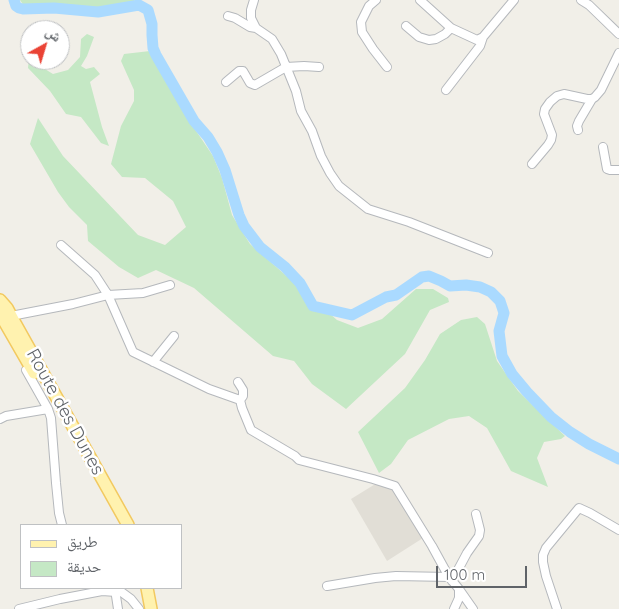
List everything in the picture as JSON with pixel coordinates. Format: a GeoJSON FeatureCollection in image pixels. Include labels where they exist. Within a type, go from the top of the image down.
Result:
{"type":"FeatureCollection","features":[{"type":"Feature","properties":{"kind":"main road","name":"Route des Dunes"},"geometry":{"type":"LineString","coordinates":[[0,300],[12,334],[118,524]]}},
{"type":"Feature","properties":{"kind":"main road","name":"Route des Dunes"},"geometry":{"type":"LineString","coordinates":[[6,315],[127,524]]}},
{"type":"Feature","properties":{"kind":"main road"},"geometry":{"type":"LineString","coordinates":[[147,589],[151,609]]}},
{"type":"Feature","properties":{"kind":"main road"},"geometry":{"type":"LineString","coordinates":[[155,589],[158,609]]}},
{"type":"Feature","properties":{"kind":"street"},"geometry":{"type":"LineString","coordinates":[[254,0],[251,18],[256,28]]}},
{"type":"Feature","properties":{"kind":"street"},"geometry":{"type":"LineString","coordinates":[[376,0],[369,6],[361,22],[362,32],[387,67]]}},
{"type":"Feature","properties":{"kind":"street"},"geometry":{"type":"LineString","coordinates":[[420,0],[451,28],[477,40],[483,37]]}},
{"type":"Feature","properties":{"kind":"street"},"geometry":{"type":"LineString","coordinates":[[446,90],[480,46],[483,37],[514,0]]}},
{"type":"Feature","properties":{"kind":"street"},"geometry":{"type":"LineString","coordinates":[[581,0],[592,3],[619,34]]}},
{"type":"Feature","properties":{"kind":"street"},"geometry":{"type":"LineString","coordinates":[[228,16],[256,28],[272,39],[281,54],[296,91],[301,111],[312,131],[321,156],[339,186],[368,209],[488,252]]}},
{"type":"Feature","properties":{"kind":"street"},"geometry":{"type":"LineString","coordinates":[[406,26],[419,37],[429,40],[436,39],[451,28]]}},
{"type":"Feature","properties":{"kind":"street"},"geometry":{"type":"LineString","coordinates":[[578,130],[578,121],[592,99],[601,90],[619,53]]}},
{"type":"Feature","properties":{"kind":"street"},"geometry":{"type":"LineString","coordinates":[[226,82],[239,71],[243,71],[250,83],[255,85],[286,67],[319,67]]}},
{"type":"Feature","properties":{"kind":"street"},"geometry":{"type":"LineString","coordinates":[[532,164],[551,140],[552,135],[544,114],[550,102],[557,96],[564,94],[592,99]]}},
{"type":"Feature","properties":{"kind":"street"},"geometry":{"type":"LineString","coordinates":[[603,147],[607,169],[619,170]]}},
{"type":"Feature","properties":{"kind":"street"},"geometry":{"type":"LineString","coordinates":[[60,245],[95,275],[108,295],[133,352],[209,390],[240,400]]}},
{"type":"Feature","properties":{"kind":"street"},"geometry":{"type":"LineString","coordinates":[[6,315],[73,304],[108,295],[143,293],[170,285]]}},
{"type":"Feature","properties":{"kind":"street"},"geometry":{"type":"LineString","coordinates":[[0,325],[48,409],[52,426],[59,513],[62,524]]}},
{"type":"Feature","properties":{"kind":"street"},"geometry":{"type":"LineString","coordinates":[[154,362],[174,336]]}},
{"type":"Feature","properties":{"kind":"street"},"geometry":{"type":"LineString","coordinates":[[238,382],[243,390],[243,396],[240,400],[242,408],[251,430],[296,456],[299,460],[395,486],[450,579],[473,609]]}},
{"type":"Feature","properties":{"kind":"street"},"geometry":{"type":"LineString","coordinates":[[0,419],[6,416],[48,409]]}},
{"type":"Feature","properties":{"kind":"street"},"geometry":{"type":"LineString","coordinates":[[557,609],[543,562],[546,548],[579,508],[619,530]]}},
{"type":"Feature","properties":{"kind":"street"},"geometry":{"type":"LineString","coordinates":[[450,579],[479,536],[480,530],[476,514]]}},
{"type":"Feature","properties":{"kind":"street"},"geometry":{"type":"LineString","coordinates":[[327,586],[396,576],[450,579]]}},
{"type":"Feature","properties":{"kind":"street"},"geometry":{"type":"LineString","coordinates":[[454,609],[459,598],[459,589]]}},
{"type":"Feature","properties":{"kind":"street"},"geometry":{"type":"LineString","coordinates":[[116,590],[118,609]]}},
{"type":"Feature","properties":{"kind":"street"},"geometry":{"type":"LineString","coordinates":[[19,609],[60,599],[116,590],[131,599],[140,609]]}},
{"type":"Feature","properties":{"kind":"shaded area"},"geometry":{"type":"Polygon","coordinates":[[[377,483],[392,488],[423,538],[387,561],[351,499],[377,483]]]}},
{"type":"Feature","properties":{"kind":"green space"},"geometry":{"type":"Polygon","coordinates":[[[20,0],[136,0],[125,5],[96,10],[24,6],[20,0]]]}},
{"type":"Feature","properties":{"kind":"green space"},"geometry":{"type":"Polygon","coordinates":[[[87,34],[94,37],[81,66],[86,69],[94,67],[100,74],[90,82],[109,146],[101,143],[81,117],[66,114],[50,91],[30,70],[46,70],[53,74],[70,70],[80,57],[81,39],[87,34]]]}},
{"type":"Feature","properties":{"kind":"green space"},"geometry":{"type":"Polygon","coordinates":[[[150,51],[188,119],[213,156],[222,178],[232,215],[250,244],[337,320],[358,328],[382,319],[416,289],[433,289],[448,298],[449,302],[430,310],[405,354],[346,409],[312,384],[294,361],[273,356],[194,288],[156,270],[138,278],[119,267],[88,241],[87,225],[69,207],[58,192],[30,144],[38,118],[63,156],[138,235],[165,245],[186,227],[173,201],[145,178],[122,177],[111,164],[121,126],[134,101],[134,90],[121,61],[124,54],[150,51]]]}},
{"type":"Feature","properties":{"kind":"green space"},"geometry":{"type":"Polygon","coordinates":[[[477,317],[485,324],[497,361],[518,391],[565,436],[561,439],[544,442],[537,458],[548,487],[511,471],[487,428],[469,416],[449,419],[408,440],[391,464],[379,473],[358,432],[405,388],[425,360],[440,334],[461,320],[477,317]]]}},
{"type":"Feature","properties":{"kind":"waterway"},"geometry":{"type":"LineString","coordinates":[[14,0],[16,6],[23,9],[54,8],[98,12],[139,5],[148,10],[152,24],[153,48],[156,55],[194,121],[208,137],[217,152],[244,226],[260,247],[285,267],[300,283],[313,306],[352,315],[386,297],[396,295],[422,277],[429,276],[450,286],[466,285],[480,287],[491,292],[500,301],[504,313],[499,331],[502,356],[512,374],[551,417],[589,444],[619,459]]}}]}
